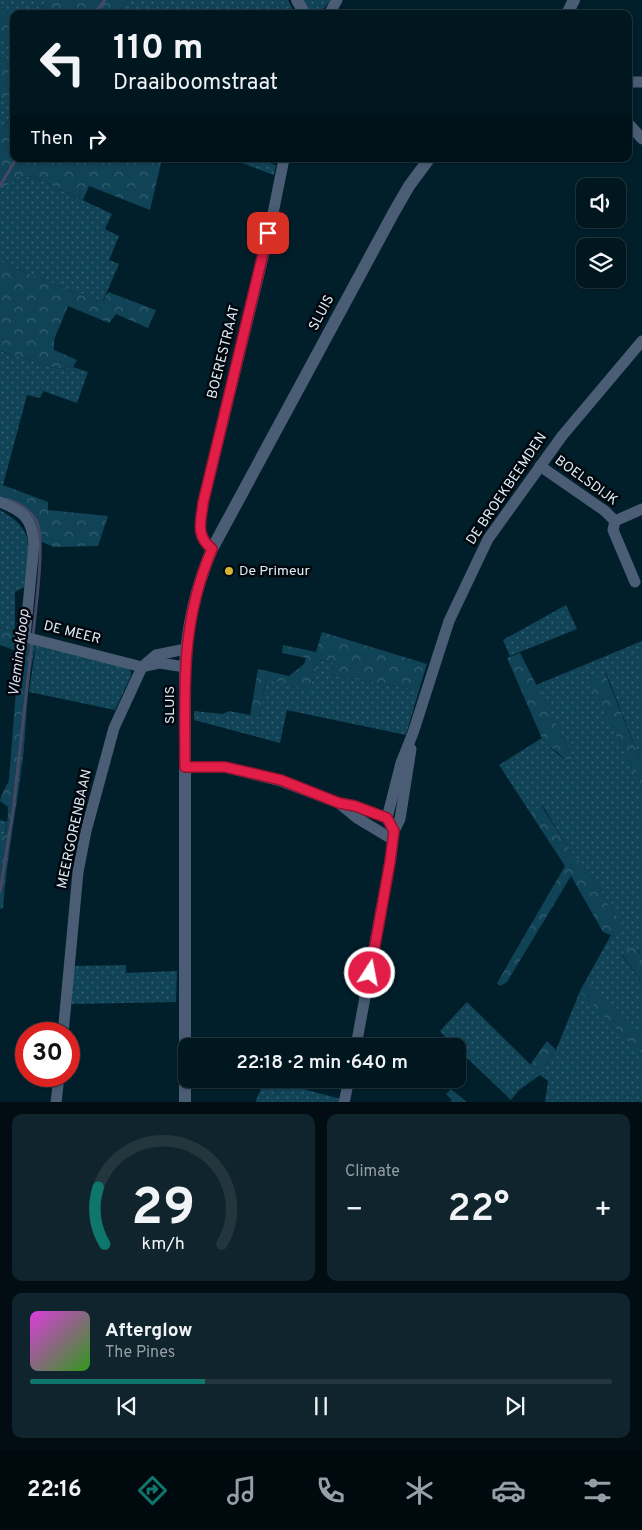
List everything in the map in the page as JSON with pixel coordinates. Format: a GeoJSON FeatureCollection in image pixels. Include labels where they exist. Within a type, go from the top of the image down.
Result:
{"type":"FeatureCollection","features":[{"type":"Feature","properties":{"kind":"street"},"geometry":{"type":"LineString","coordinates":[[632,127],[642,139]]}},
{"type":"Feature","properties":{"kind":"street","name":"BOERESTRAAT"},"geometry":{"type":"LineString","coordinates":[[212,549],[201,537],[203,503],[283,162]]}},
{"type":"Feature","properties":{"kind":"street","name":"SLUIS"},"geometry":{"type":"LineString","coordinates":[[185,1102],[185,667],[186,649],[196,592],[212,549],[394,212],[427,162]]}},
{"type":"Feature","properties":{"kind":"street","name":"DE BROEKBEEMDEN"},"geometry":{"type":"LineString","coordinates":[[387,818],[401,763],[413,733],[449,621],[488,539],[583,409],[642,341]]}},
{"type":"Feature","properties":{"kind":"street","name":"BOELSDIJK"},"geometry":{"type":"LineString","coordinates":[[540,466],[605,511],[615,521]]}},
{"type":"Feature","properties":{"kind":"street","name":"DE MEER"},"geometry":{"type":"LineString","coordinates":[[0,502],[17,509],[28,518],[33,530],[34,544],[25,637],[142,667]]}},
{"type":"Feature","properties":{"kind":"street","name":"BOELSDIJK"},"geometry":{"type":"LineString","coordinates":[[615,521],[642,509]]}},
{"type":"Feature","properties":{"kind":"street","name":"BOELSDIJK"},"geometry":{"type":"LineString","coordinates":[[615,521],[613,530],[635,582]]}},
{"type":"Feature","properties":{"kind":"street"},"geometry":{"type":"LineString","coordinates":[[142,667],[156,655],[186,649]]}},
{"type":"Feature","properties":{"kind":"street"},"geometry":{"type":"LineString","coordinates":[[142,667],[160,663],[185,667]]}},
{"type":"Feature","properties":{"kind":"street","name":"MEERGORENBAAN"},"geometry":{"type":"LineString","coordinates":[[64,1022],[78,872],[86,831],[114,728],[142,667]]}},
{"type":"Feature","properties":{"kind":"street","name":"DE BROEKBEEMDEN"},"geometry":{"type":"LineString","coordinates":[[357,1038],[390,862],[393,835],[400,819],[413,733]]}},
{"type":"Feature","properties":{"kind":"street"},"geometry":{"type":"LineString","coordinates":[[185,767],[225,767],[281,780],[339,803],[355,806],[387,818],[393,835]]}},
{"type":"Feature","properties":{"kind":"street"},"geometry":{"type":"LineString","coordinates":[[339,803],[356,818],[393,835]]}},
{"type":"Feature","properties":{"kind":"street"},"geometry":{"type":"LineString","coordinates":[[56,1102],[58,1087]]}},
{"type":"Feature","properties":{"kind":"street"},"geometry":{"type":"LineString","coordinates":[[344,1102],[347,1088]]}},
{"type":"Feature","properties":{"kind":"green space"},"geometry":{"type":"Polygon","coordinates":[[[0,0],[49,0],[39,10],[10,10],[10,15],[0,4],[0,0]]]}},
{"type":"Feature","properties":{"kind":"green space"},"geometry":{"type":"Polygon","coordinates":[[[49,0],[128,0],[120,10],[39,10],[49,0]]]}},
{"type":"Feature","properties":{"kind":"green space"},"geometry":{"type":"Polygon","coordinates":[[[128,0],[288,0],[293,10],[120,10],[128,0]]]}},
{"type":"Feature","properties":{"kind":"green space"},"geometry":{"type":"Polygon","coordinates":[[[304,0],[331,0],[321,10],[310,10],[304,0]]]}},
{"type":"Feature","properties":{"kind":"green space"},"geometry":{"type":"Polygon","coordinates":[[[0,4],[10,15],[10,46],[0,37],[0,4]]]}},
{"type":"Feature","properties":{"kind":"green space"},"geometry":{"type":"Polygon","coordinates":[[[0,37],[10,46],[10,68],[0,57],[0,37]]]}},
{"type":"Feature","properties":{"kind":"green space"},"geometry":{"type":"Polygon","coordinates":[[[0,57],[10,68],[10,107],[0,98],[0,57]]]}},
{"type":"Feature","properties":{"kind":"green space"},"geometry":{"type":"Polygon","coordinates":[[[0,98],[10,107],[10,117],[0,135],[0,98]]]}},
{"type":"Feature","properties":{"kind":"green space"},"geometry":{"type":"Polygon","coordinates":[[[10,118],[10,162],[161,162],[150,210],[89,186],[83,200],[34,177],[18,176],[0,193],[0,135],[10,118]]]}},
{"type":"Feature","properties":{"kind":"green space"},"geometry":{"type":"Polygon","coordinates":[[[240,162],[266,162],[276,165],[274,175],[240,162]]]}},
{"type":"Feature","properties":{"kind":"green space"},"geometry":{"type":"Polygon","coordinates":[[[18,176],[34,177],[112,214],[105,229],[119,236],[109,260],[119,264],[102,303],[0,262],[0,193],[18,176]]]}},
{"type":"Feature","properties":{"kind":"green space"},"geometry":{"type":"Polygon","coordinates":[[[0,262],[102,303],[108,292],[156,310],[148,328],[116,314],[109,323],[68,306],[54,340],[54,350],[77,360],[73,367],[59,369],[0,351],[0,262]]]}},
{"type":"Feature","properties":{"kind":"green space"},"geometry":{"type":"Polygon","coordinates":[[[0,351],[59,369],[73,367],[88,372],[77,403],[43,391],[40,398],[27,395],[3,485],[0,484],[0,351]]]}},
{"type":"Feature","properties":{"kind":"green space"},"geometry":{"type":"Polygon","coordinates":[[[0,484],[48,502],[48,510],[108,516],[98,546],[54,547],[37,540],[30,520],[0,499],[0,484]]]}},
{"type":"Feature","properties":{"kind":"green space"},"geometry":{"type":"Polygon","coordinates":[[[0,510],[20,526],[26,534],[28,542],[29,552],[25,587],[15,592],[15,633],[0,627],[0,510]]]}},
{"type":"Feature","properties":{"kind":"green space"},"geometry":{"type":"Polygon","coordinates":[[[566,605],[577,629],[510,656],[503,640],[566,605]]]}},
{"type":"Feature","properties":{"kind":"green space"},"geometry":{"type":"Polygon","coordinates":[[[0,627],[15,633],[16,639],[36,645],[29,683],[24,748],[3,908],[0,909],[0,837],[4,837],[8,807],[0,801],[9,780],[19,652],[0,645],[0,627]]]}},
{"type":"Feature","properties":{"kind":"green space"},"geometry":{"type":"Polygon","coordinates":[[[322,632],[427,664],[419,690],[331,675],[335,663],[319,660],[309,691],[266,678],[260,717],[250,716],[258,669],[289,676],[304,664],[306,658],[282,653],[283,645],[316,652],[322,632]]]}},
{"type":"Feature","properties":{"kind":"green space"},"geometry":{"type":"Polygon","coordinates":[[[642,641],[642,764],[606,673],[590,682],[642,787],[642,955],[638,950],[622,955],[642,983],[642,1102],[545,1102],[548,1081],[540,1075],[519,1090],[511,1100],[466,1059],[466,1038],[446,1038],[440,1031],[467,1002],[540,1074],[556,1050],[580,991],[611,935],[615,937],[621,922],[609,906],[594,878],[571,852],[542,805],[531,814],[499,765],[542,738],[543,741],[568,762],[573,757],[536,685],[642,641]]]}},
{"type":"Feature","properties":{"kind":"green space"},"geometry":{"type":"Polygon","coordinates":[[[36,645],[129,668],[131,676],[115,710],[29,692],[36,645]]]}},
{"type":"Feature","properties":{"kind":"green space"},"geometry":{"type":"Polygon","coordinates":[[[520,653],[573,757],[568,762],[544,743],[507,658],[520,653]]]}},
{"type":"Feature","properties":{"kind":"green space"},"geometry":{"type":"Polygon","coordinates":[[[319,660],[335,663],[331,675],[419,690],[406,735],[287,710],[280,743],[194,720],[194,711],[223,714],[229,711],[260,717],[266,678],[309,690],[319,660]]]}},
{"type":"Feature","properties":{"kind":"green space"},"geometry":{"type":"Polygon","coordinates":[[[605,673],[642,764],[642,787],[589,682],[605,673]]]}},
{"type":"Feature","properties":{"kind":"green space"},"geometry":{"type":"Polygon","coordinates":[[[541,805],[571,852],[594,878],[609,906],[621,922],[622,931],[615,937],[603,932],[571,876],[507,982],[500,986],[497,983],[565,866],[531,814],[541,805]]]}},
{"type":"Feature","properties":{"kind":"green space"},"geometry":{"type":"Polygon","coordinates":[[[0,820],[7,822],[4,837],[0,837],[0,820]]]}},
{"type":"Feature","properties":{"kind":"green space"},"geometry":{"type":"Polygon","coordinates":[[[633,946],[642,955],[642,983],[622,954],[633,946]]]}},
{"type":"Feature","properties":{"kind":"green space"},"geometry":{"type":"Polygon","coordinates":[[[126,965],[126,973],[177,971],[176,1002],[71,1004],[74,966],[126,965]]]}},
{"type":"Feature","properties":{"kind":"green space"},"geometry":{"type":"Polygon","coordinates":[[[587,981],[611,1010],[642,1039],[642,1053],[580,991],[587,981]]]}},
{"type":"Feature","properties":{"kind":"green space"},"geometry":{"type":"Polygon","coordinates":[[[547,1041],[556,1050],[540,1075],[530,1065],[547,1041]]]}},
{"type":"Feature","properties":{"kind":"green space"},"geometry":{"type":"Polygon","coordinates":[[[261,1088],[299,1088],[341,1099],[340,1102],[255,1102],[261,1088]]]}},
{"type":"Feature","properties":{"kind":"green space"},"geometry":{"type":"Polygon","coordinates":[[[451,1089],[467,1102],[450,1102],[452,1100],[446,1094],[451,1089]]]}},
{"type":"Feature","properties":{"kind":"waterway","name":"Vleminckloop"},"geometry":{"type":"LineString","coordinates":[[97,10],[105,0]]}},
{"type":"Feature","properties":{"kind":"waterway","name":"Vleminckloop"},"geometry":{"type":"LineString","coordinates":[[0,186],[14,162]]}},
{"type":"Feature","properties":{"kind":"waterway","name":"Vleminckloop"},"geometry":{"type":"LineString","coordinates":[[9,500],[28,510],[36,520],[39,529],[40,559],[33,636]]}},
{"type":"Feature","properties":{"kind":"waterway","name":"Vleminckloop"},"geometry":{"type":"LineString","coordinates":[[0,892],[13,811],[32,642]]}},
{"type":"Feature","properties":{"kind":"place","name":"De Primeur"},"geometry":{"type":"Point","coordinates":[229,571]}},
{"type":"Feature","properties":{"kind":"route"},"geometry":{"type":"LineString","coordinates":[[268,233],[203,503],[201,537],[212,549],[196,592],[188,628],[185,667],[185,767],[225,767],[281,780],[339,803],[355,806],[387,818],[394,831],[370,973]]}}]}
